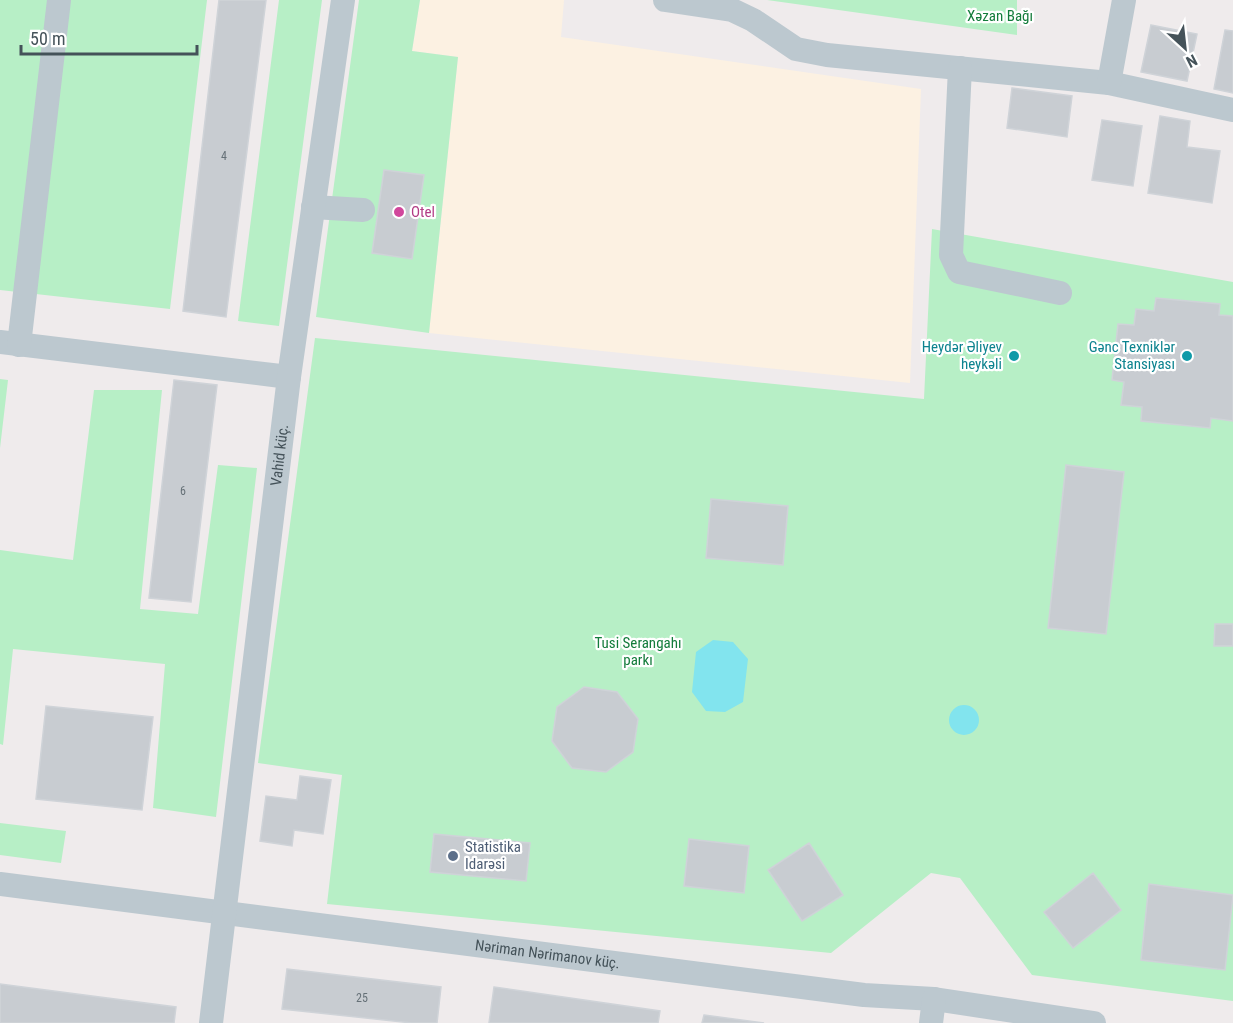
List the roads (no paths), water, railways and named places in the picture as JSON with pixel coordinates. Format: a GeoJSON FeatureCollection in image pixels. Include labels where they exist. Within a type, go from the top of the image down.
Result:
{"type":"FeatureCollection","features":[{"type":"Feature","properties":{"kind":"street"},"geometry":{"type":"LineString","coordinates":[[59,0],[9,344],[290,377]]}},
{"type":"Feature","properties":{"kind":"street","name":"Vahid küç."},"geometry":{"type":"LineString","coordinates":[[211,1023],[290,377],[343,0]]}},
{"type":"Feature","properties":{"kind":"street"},"geometry":{"type":"LineString","coordinates":[[665,0],[732,10],[796,49],[827,55],[1109,84],[1233,110]]}},
{"type":"Feature","properties":{"kind":"street"},"geometry":{"type":"LineString","coordinates":[[1109,84],[1124,0]]}},
{"type":"Feature","properties":{"kind":"street"},"geometry":{"type":"LineString","coordinates":[[960,68],[951,255],[959,272],[1060,293]]}},
{"type":"Feature","properties":{"kind":"street"},"geometry":{"type":"LineString","coordinates":[[313,207],[363,210]]}},
{"type":"Feature","properties":{"kind":"street","name":"Nəriman Nərimanov küç."},"geometry":{"type":"LineString","coordinates":[[0,884],[864,994],[934,999],[1094,1023]]}},
{"type":"Feature","properties":{"kind":"street"},"geometry":{"type":"LineString","coordinates":[[931,1023],[934,999]]}},
{"type":"Feature","properties":{"kind":"water"},"geometry":{"type":"Polygon","coordinates":[[[713,640],[733,642],[748,659],[743,702],[725,712],[706,711],[692,692],[696,652],[713,640]]]}},
{"type":"Feature","properties":{"kind":"water"},"geometry":{"type":"Polygon","coordinates":[[[964,705],[970,706],[978,714],[978,726],[970,734],[964,735],[958,734],[950,726],[949,720],[950,714],[958,706],[964,705]]]}},
{"type":"Feature","properties":{"kind":"place","name":"Otel"},"geometry":{"type":"Point","coordinates":[399,212]}},
{"type":"Feature","properties":{"kind":"place","name":"Heydər Əliyev heykəli"},"geometry":{"type":"Point","coordinates":[1014,356]}},
{"type":"Feature","properties":{"kind":"place","name":"Gənc Texniklər Stansiyası"},"geometry":{"type":"Point","coordinates":[1187,356]}},
{"type":"Feature","properties":{"kind":"place","name":"Statistika Idarəsi"},"geometry":{"type":"Point","coordinates":[453,856]}},
{"type":"Feature","properties":{"kind":"park label","name":"Xəzan Bağı"},"geometry":{"type":"Point","coordinates":[1000,16]}},
{"type":"Feature","properties":{"kind":"park label","name":"Tusi Serangahı parkı"},"geometry":{"type":"Point","coordinates":[638,652]}}]}
